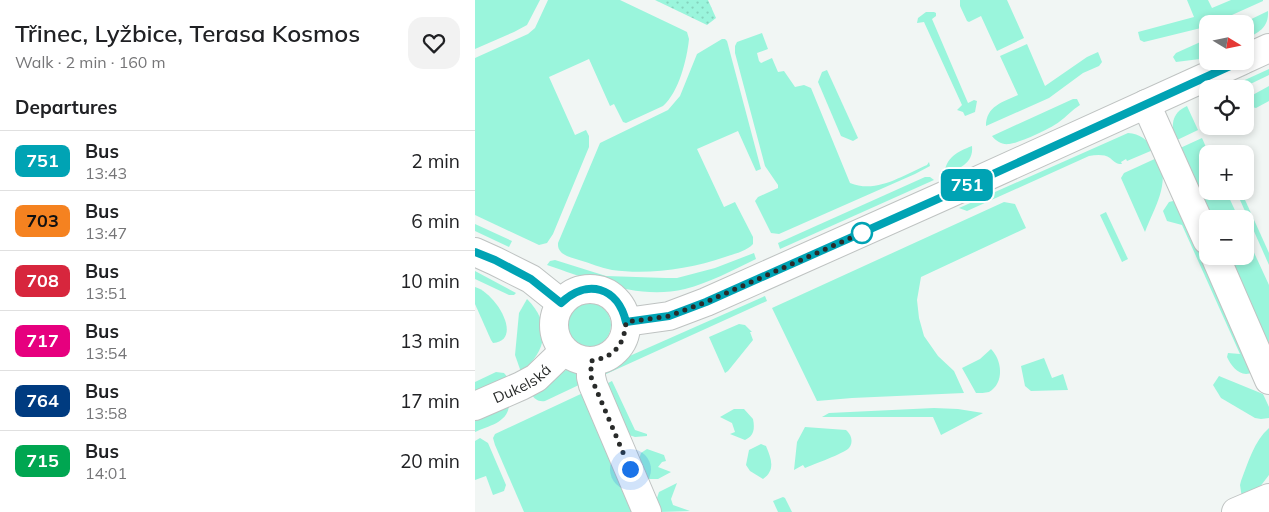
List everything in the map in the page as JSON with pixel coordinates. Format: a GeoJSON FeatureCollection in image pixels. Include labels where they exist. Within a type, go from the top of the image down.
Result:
{"type":"FeatureCollection","features":[{"type":"Feature","properties":{"kind":"street"},"geometry":{"type":"LineString","coordinates":[[1254,55],[1269,48]]}},
{"type":"Feature","properties":{"kind":"street"},"geometry":{"type":"LineString","coordinates":[[626,322],[669,316],[706,302],[1221,70]]}},
{"type":"Feature","properties":{"kind":"street"},"geometry":{"type":"LineString","coordinates":[[1146,104],[1199,222]]}},
{"type":"Feature","properties":{"kind":"street"},"geometry":{"type":"LineString","coordinates":[[475,252],[531,279],[561,303]]}},
{"type":"Feature","properties":{"kind":"street"},"geometry":{"type":"LineString","coordinates":[[1219,265],[1269,380]]}},
{"type":"Feature","properties":{"kind":"street"},"geometry":{"type":"LineString","coordinates":[[594,288],[606,292],[616,300],[623,310],[626,322],[625,334],[620,345],[613,353],[602,359],[591,361],[572,357],[564,351],[554,333],[553,322],[555,312],[570,294],[581,289],[594,288]]}},
{"type":"Feature","properties":{"kind":"street","name":"Dukelská"},"geometry":{"type":"LineString","coordinates":[[475,406],[536,378],[564,351]]}},
{"type":"Feature","properties":{"kind":"street"},"geometry":{"type":"LineString","coordinates":[[591,361],[593,385],[647,512]]}},
{"type":"Feature","properties":{"kind":"street"},"geometry":{"type":"LineString","coordinates":[[1236,512],[1269,498]]}},
{"type":"Feature","properties":{"kind":"green space"},"geometry":{"type":"Polygon","coordinates":[[[475,0],[540,0],[527,25],[475,49],[475,0]]]}},
{"type":"Feature","properties":{"kind":"green space"},"geometry":{"type":"Polygon","coordinates":[[[548,0],[620,0],[687,32],[689,39],[681,75],[669,100],[663,106],[626,123],[623,122],[614,104],[610,106],[589,59],[549,77],[575,135],[586,130],[589,136],[589,147],[553,234],[547,243],[539,245],[475,215],[475,58],[528,34],[535,28],[548,0]]]}},
{"type":"Feature","properties":{"kind":"green space"},"geometry":{"type":"Polygon","coordinates":[[[655,0],[708,0],[716,18],[707,25],[655,0]]]}},
{"type":"Feature","properties":{"kind":"green space"},"geometry":{"type":"Polygon","coordinates":[[[960,0],[1007,0],[1024,38],[997,51],[981,16],[969,22],[967,21],[960,6],[960,0]]]}},
{"type":"Feature","properties":{"kind":"green space"},"geometry":{"type":"Polygon","coordinates":[[[1187,0],[1208,0],[1212,8],[1231,0],[1263,0],[1232,15],[1199,15],[1199,28],[1144,42],[1140,40],[1138,32],[1194,17],[1187,0]]]}},
{"type":"Feature","properties":{"kind":"green space"},"geometry":{"type":"Polygon","coordinates":[[[1268,11],[1265,26],[1254,34],[1254,18],[1268,11]]]}},
{"type":"Feature","properties":{"kind":"green space"},"geometry":{"type":"Polygon","coordinates":[[[926,12],[936,13],[936,16],[932,19],[968,103],[974,100],[977,101],[975,112],[965,116],[963,112],[957,110],[962,105],[924,22],[917,23],[918,18],[926,12]]]}},
{"type":"Feature","properties":{"kind":"green space"},"geometry":{"type":"Polygon","coordinates":[[[762,33],[768,49],[757,53],[759,61],[761,63],[772,58],[778,72],[784,71],[795,87],[804,85],[811,88],[850,183],[860,186],[880,185],[927,165],[929,162],[930,166],[779,234],[771,233],[755,201],[758,197],[778,188],[778,185],[765,166],[735,53],[737,42],[762,33]]]}},
{"type":"Feature","properties":{"kind":"green space"},"geometry":{"type":"Polygon","coordinates":[[[722,39],[727,41],[761,169],[756,171],[738,131],[697,149],[724,207],[735,202],[753,237],[753,244],[740,252],[684,268],[640,272],[612,270],[572,258],[562,253],[558,243],[600,143],[668,110],[680,96],[697,54],[722,39]]]}},
{"type":"Feature","properties":{"kind":"green space"},"geometry":{"type":"Polygon","coordinates":[[[1199,43],[1199,59],[1176,62],[1173,57],[1176,53],[1199,43]]]}},
{"type":"Feature","properties":{"kind":"green space"},"geometry":{"type":"Polygon","coordinates":[[[1027,44],[1045,86],[1087,57],[1098,52],[1102,62],[1099,66],[1083,73],[1049,98],[986,126],[992,109],[1018,95],[1000,56],[1027,44]]]}},
{"type":"Feature","properties":{"kind":"green space"},"geometry":{"type":"Polygon","coordinates":[[[1269,69],[1269,75],[1254,82],[1254,80],[1245,80],[1269,69]]]}},
{"type":"Feature","properties":{"kind":"green space"},"geometry":{"type":"Polygon","coordinates":[[[827,70],[858,138],[853,141],[841,136],[818,82],[822,72],[827,70]]]}},
{"type":"Feature","properties":{"kind":"green space"},"geometry":{"type":"Polygon","coordinates":[[[1269,86],[1269,101],[1256,108],[1254,108],[1254,94],[1269,86]]]}},
{"type":"Feature","properties":{"kind":"green space"},"geometry":{"type":"Polygon","coordinates":[[[1073,99],[1077,99],[1080,105],[1055,125],[1034,135],[1006,144],[995,140],[992,136],[1073,99]]]}},
{"type":"Feature","properties":{"kind":"green space"},"geometry":{"type":"Polygon","coordinates":[[[1187,106],[1198,130],[1175,141],[1173,120],[1178,112],[1187,106]]]}},
{"type":"Feature","properties":{"kind":"green space"},"geometry":{"type":"Polygon","coordinates":[[[1128,133],[1143,138],[1153,150],[1127,161],[1126,159],[1121,162],[1122,164],[1105,156],[1089,156],[967,211],[959,208],[1128,133]]]}},
{"type":"Feature","properties":{"kind":"green space"},"geometry":{"type":"Polygon","coordinates":[[[1202,138],[1205,145],[1199,145],[1199,196],[1178,149],[1202,138]]]}},
{"type":"Feature","properties":{"kind":"green space"},"geometry":{"type":"Polygon","coordinates":[[[972,146],[968,162],[944,175],[950,159],[972,146]]]}},
{"type":"Feature","properties":{"kind":"green space"},"geometry":{"type":"Polygon","coordinates":[[[1159,157],[1162,167],[1162,186],[1157,204],[1145,232],[1121,178],[1124,173],[1159,157]]]}},
{"type":"Feature","properties":{"kind":"green space"},"geometry":{"type":"Polygon","coordinates":[[[925,177],[930,177],[934,180],[780,249],[778,243],[925,177]]]}},
{"type":"Feature","properties":{"kind":"green space"},"geometry":{"type":"Polygon","coordinates":[[[1201,200],[1230,200],[1235,210],[1205,210],[1201,200]]]}},
{"type":"Feature","properties":{"kind":"green space"},"geometry":{"type":"Polygon","coordinates":[[[1240,200],[1245,200],[1250,210],[1244,210],[1240,200]]]}},
{"type":"Feature","properties":{"kind":"green space"},"geometry":{"type":"Polygon","coordinates":[[[1175,201],[1180,208],[1199,250],[1199,263],[1182,225],[1167,221],[1163,211],[1169,202],[1175,201]]]}},
{"type":"Feature","properties":{"kind":"green space"},"geometry":{"type":"Polygon","coordinates":[[[1004,202],[1015,204],[1026,228],[921,277],[917,300],[924,336],[938,356],[954,371],[964,393],[817,401],[772,308],[1004,202]]]}},
{"type":"Feature","properties":{"kind":"green space"},"geometry":{"type":"Polygon","coordinates":[[[1106,212],[1128,259],[1122,262],[1100,215],[1106,212]]]}},
{"type":"Feature","properties":{"kind":"green space"},"geometry":{"type":"Polygon","coordinates":[[[1254,220],[1269,253],[1269,265],[1254,231],[1254,220]]]}},
{"type":"Feature","properties":{"kind":"green space"},"geometry":{"type":"Polygon","coordinates":[[[475,224],[512,241],[509,247],[475,231],[475,224]]]}},
{"type":"Feature","properties":{"kind":"green space"},"geometry":{"type":"Polygon","coordinates":[[[1254,252],[1269,285],[1269,351],[1230,265],[1254,265],[1254,252]]]}},
{"type":"Feature","properties":{"kind":"green space"},"geometry":{"type":"Polygon","coordinates":[[[754,253],[756,259],[721,276],[685,289],[667,292],[650,292],[615,287],[547,265],[550,261],[555,260],[606,276],[677,278],[715,268],[754,253]]]}},
{"type":"Feature","properties":{"kind":"green space"},"geometry":{"type":"Polygon","coordinates":[[[1200,265],[1206,265],[1253,372],[1249,374],[1241,373],[1234,368],[1227,357],[1228,353],[1240,354],[1200,265]]]}},
{"type":"Feature","properties":{"kind":"green space"},"geometry":{"type":"Polygon","coordinates":[[[475,271],[516,293],[509,295],[475,279],[475,271]]]}},
{"type":"Feature","properties":{"kind":"green space"},"geometry":{"type":"Polygon","coordinates":[[[475,287],[491,298],[503,316],[506,334],[502,340],[493,343],[491,340],[475,304],[475,287]]]}},
{"type":"Feature","properties":{"kind":"green space"},"geometry":{"type":"Polygon","coordinates":[[[765,296],[767,301],[604,375],[607,368],[616,362],[765,296]]]}},
{"type":"Feature","properties":{"kind":"green space"},"geometry":{"type":"Polygon","coordinates":[[[527,299],[535,308],[540,318],[543,327],[543,337],[537,355],[521,372],[515,355],[519,313],[527,299]]]}},
{"type":"Feature","properties":{"kind":"green space"},"geometry":{"type":"Polygon","coordinates":[[[589,303],[601,307],[607,313],[611,325],[607,337],[601,343],[589,347],[577,343],[571,337],[567,325],[571,313],[577,307],[589,303]]]}},
{"type":"Feature","properties":{"kind":"green space"},"geometry":{"type":"Polygon","coordinates":[[[739,324],[745,325],[752,332],[750,332],[753,340],[725,373],[709,337],[739,324]]]}},
{"type":"Feature","properties":{"kind":"green space"},"geometry":{"type":"Polygon","coordinates":[[[991,349],[998,359],[1000,377],[998,383],[989,392],[976,393],[962,368],[980,359],[991,349]]]}},
{"type":"Feature","properties":{"kind":"green space"},"geometry":{"type":"Polygon","coordinates":[[[1044,358],[1052,378],[1063,374],[1068,390],[1031,391],[1025,386],[1021,366],[1044,358]]]}},
{"type":"Feature","properties":{"kind":"green space"},"geometry":{"type":"Polygon","coordinates":[[[566,370],[575,371],[581,384],[545,401],[533,397],[531,393],[566,370]]]}},
{"type":"Feature","properties":{"kind":"green space"},"geometry":{"type":"Polygon","coordinates":[[[496,372],[504,373],[509,379],[475,395],[475,382],[496,372]]]}},
{"type":"Feature","properties":{"kind":"green space"},"geometry":{"type":"Polygon","coordinates":[[[1219,376],[1263,394],[1269,407],[1269,418],[1255,418],[1221,398],[1213,385],[1219,376]]]}},
{"type":"Feature","properties":{"kind":"green space"},"geometry":{"type":"Polygon","coordinates":[[[612,381],[635,430],[647,434],[647,436],[635,437],[626,434],[602,386],[612,381]]]}},
{"type":"Feature","properties":{"kind":"green space"},"geometry":{"type":"Polygon","coordinates":[[[585,392],[638,512],[524,512],[495,445],[493,438],[495,434],[585,392]]]}},
{"type":"Feature","properties":{"kind":"green space"},"geometry":{"type":"Polygon","coordinates":[[[509,406],[501,420],[475,432],[475,417],[509,406]]]}},
{"type":"Feature","properties":{"kind":"green space"},"geometry":{"type":"Polygon","coordinates":[[[934,408],[983,413],[941,435],[933,417],[822,417],[829,413],[934,408]]]}},
{"type":"Feature","properties":{"kind":"green space"},"geometry":{"type":"Polygon","coordinates":[[[734,409],[744,409],[753,419],[753,432],[745,440],[730,434],[735,432],[732,423],[720,417],[734,409]]]}},
{"type":"Feature","properties":{"kind":"green space"},"geometry":{"type":"Polygon","coordinates":[[[805,427],[846,430],[851,438],[851,446],[835,456],[805,468],[803,465],[794,470],[797,442],[805,427]]]}},
{"type":"Feature","properties":{"kind":"green space"},"geometry":{"type":"Polygon","coordinates":[[[1269,428],[1269,475],[1259,488],[1242,498],[1240,485],[1249,460],[1259,439],[1269,428]]]}},
{"type":"Feature","properties":{"kind":"green space"},"geometry":{"type":"Polygon","coordinates":[[[480,438],[488,443],[506,485],[504,491],[493,495],[486,476],[475,480],[475,441],[480,438]]]}},
{"type":"Feature","properties":{"kind":"green space"},"geometry":{"type":"Polygon","coordinates":[[[761,444],[766,446],[771,464],[770,472],[763,479],[750,471],[746,465],[749,450],[761,444]]]}},
{"type":"Feature","properties":{"kind":"green space"},"geometry":{"type":"Polygon","coordinates":[[[647,449],[664,455],[666,461],[662,462],[658,467],[671,472],[658,479],[647,479],[638,462],[641,453],[647,449]]]}},
{"type":"Feature","properties":{"kind":"green space"},"geometry":{"type":"Polygon","coordinates":[[[677,483],[671,499],[673,505],[690,511],[659,512],[656,501],[659,492],[677,483]]]}},
{"type":"Feature","properties":{"kind":"green space"},"geometry":{"type":"Polygon","coordinates":[[[783,497],[792,512],[778,512],[773,501],[783,497]]]}},
{"type":"Feature","properties":{"kind":"bus line","name":"751"},"geometry":{"type":"LineString","coordinates":[[475,252],[531,279],[561,303],[570,294],[581,289],[594,288],[606,292],[616,300],[623,310],[626,322],[669,316],[804,259],[1222,70]]}},
{"type":"Feature","properties":{"kind":"route"},"geometry":{"type":"LineString","coordinates":[[630,469],[591,377],[591,361],[602,359],[613,353],[620,345],[625,334],[626,322],[669,316],[706,302],[862,233]]}}]}
